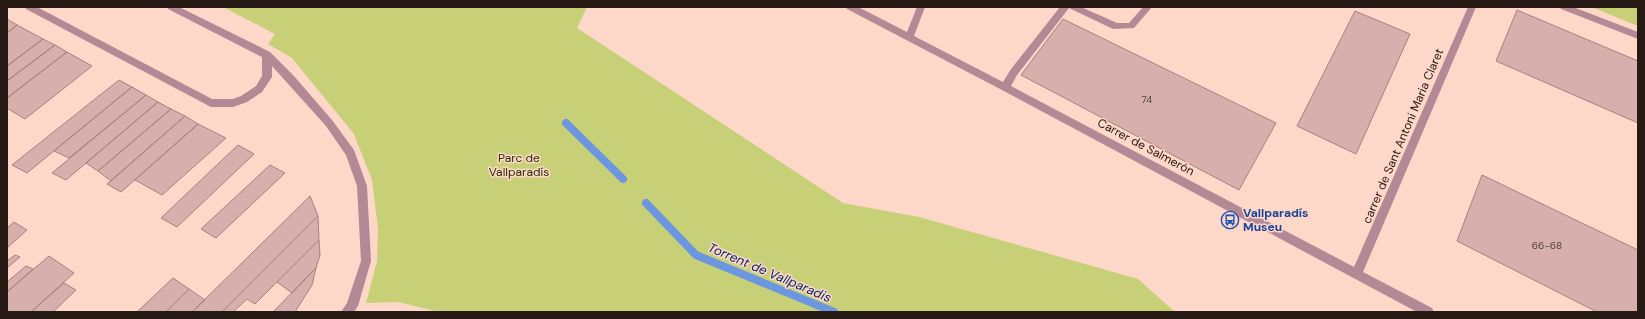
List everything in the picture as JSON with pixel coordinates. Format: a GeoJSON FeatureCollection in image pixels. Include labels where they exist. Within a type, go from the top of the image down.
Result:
{"type":"FeatureCollection","features":[{"type":"Feature","properties":{"kind":"street"},"geometry":{"type":"LineString","coordinates":[[29,7],[211,103],[233,103],[244,99],[259,89],[267,77],[268,55]]}},
{"type":"Feature","properties":{"kind":"street"},"geometry":{"type":"LineString","coordinates":[[171,7],[268,55],[329,123],[350,153],[362,186],[366,261],[352,306],[347,312]]}},
{"type":"Feature","properties":{"kind":"street","name":"Carrer de Salmerón"},"geometry":{"type":"LineString","coordinates":[[850,7],[1005,87],[1428,312]]}},
{"type":"Feature","properties":{"kind":"street"},"geometry":{"type":"LineString","coordinates":[[909,38],[921,7]]}},
{"type":"Feature","properties":{"kind":"street"},"geometry":{"type":"LineString","coordinates":[[1005,87],[1014,72],[1065,7]]}},
{"type":"Feature","properties":{"kind":"street"},"geometry":{"type":"LineString","coordinates":[[1073,7],[1116,27],[1131,26],[1148,7]]}},
{"type":"Feature","properties":{"kind":"street","name":"carrer de Sant Antoni Maria Claret"},"geometry":{"type":"LineString","coordinates":[[1357,274],[1472,7]]}},
{"type":"Feature","properties":{"kind":"street"},"geometry":{"type":"LineString","coordinates":[[1564,7],[1638,36]]}},
{"type":"Feature","properties":{"kind":"green space","name":"Parc de Vallparadís"},"geometry":{"type":"Polygon","coordinates":[[[223,7],[587,7],[577,28],[843,203],[919,217],[1138,279],[1175,312],[439,312],[398,302],[366,303],[377,261],[378,228],[372,180],[354,134],[292,58],[268,44],[275,34],[223,7]]]}},
{"type":"Feature","properties":{"kind":"green space"},"geometry":{"type":"Polygon","coordinates":[[[1591,7],[1638,7],[1638,26],[1591,7]]]}},
{"type":"Feature","properties":{"kind":"building"},"geometry":{"type":"Polygon","coordinates":[[[1517,10],[1638,61],[1638,123],[1496,61],[1517,10]]]}},
{"type":"Feature","properties":{"kind":"building"},"geometry":{"type":"Polygon","coordinates":[[[1355,11],[1410,34],[1356,154],[1297,126],[1355,11]]]}},
{"type":"Feature","properties":{"kind":"building"},"geometry":{"type":"Polygon","coordinates":[[[7,19],[17,25],[7,33],[7,19]]]}},
{"type":"Feature","properties":{"kind":"building"},"geometry":{"type":"Polygon","coordinates":[[[1063,19],[1276,123],[1239,190],[1021,75],[1063,19]]]}},
{"type":"Feature","properties":{"kind":"building"},"geometry":{"type":"Polygon","coordinates":[[[17,25],[43,39],[7,66],[7,33],[17,25]]]}},
{"type":"Feature","properties":{"kind":"building"},"geometry":{"type":"Polygon","coordinates":[[[43,39],[55,45],[7,81],[7,66],[43,39]]]}},
{"type":"Feature","properties":{"kind":"building"},"geometry":{"type":"Polygon","coordinates":[[[55,45],[67,52],[7,98],[7,81],[55,45]]]}},
{"type":"Feature","properties":{"kind":"building"},"geometry":{"type":"Polygon","coordinates":[[[67,52],[92,66],[25,119],[7,108],[7,98],[67,52]]]}},
{"type":"Feature","properties":{"kind":"building"},"geometry":{"type":"Polygon","coordinates":[[[119,80],[132,87],[27,173],[12,165],[119,80]]]}},
{"type":"Feature","properties":{"kind":"building"},"geometry":{"type":"Polygon","coordinates":[[[132,87],[146,95],[69,158],[54,151],[132,87]]]}},
{"type":"Feature","properties":{"kind":"building"},"geometry":{"type":"Polygon","coordinates":[[[146,95],[158,102],[66,180],[52,173],[146,95]]]}},
{"type":"Feature","properties":{"kind":"building"},"geometry":{"type":"Polygon","coordinates":[[[158,102],[171,109],[98,171],[86,163],[158,102]]]}},
{"type":"Feature","properties":{"kind":"building"},"geometry":{"type":"Polygon","coordinates":[[[171,109],[185,116],[111,181],[98,171],[171,109]]]}},
{"type":"Feature","properties":{"kind":"building"},"geometry":{"type":"Polygon","coordinates":[[[185,116],[198,124],[121,192],[107,184],[185,116]]]}},
{"type":"Feature","properties":{"kind":"building"},"geometry":{"type":"Polygon","coordinates":[[[198,124],[226,138],[162,195],[135,180],[198,124]]]}},
{"type":"Feature","properties":{"kind":"building"},"geometry":{"type":"Polygon","coordinates":[[[238,145],[254,154],[177,227],[161,218],[238,145]]]}},
{"type":"Feature","properties":{"kind":"building"},"geometry":{"type":"Polygon","coordinates":[[[270,165],[285,173],[216,238],[201,229],[270,165]]]}},
{"type":"Feature","properties":{"kind":"building"},"geometry":{"type":"Polygon","coordinates":[[[1482,175],[1638,250],[1638,312],[1597,312],[1457,241],[1482,175]]]}},
{"type":"Feature","properties":{"kind":"building"},"geometry":{"type":"Polygon","coordinates":[[[310,196],[318,216],[222,312],[192,312],[310,196]]]}},
{"type":"Feature","properties":{"kind":"building"},"geometry":{"type":"Polygon","coordinates":[[[318,216],[319,240],[255,304],[247,299],[233,312],[222,312],[318,216]]]}},
{"type":"Feature","properties":{"kind":"building"},"geometry":{"type":"Polygon","coordinates":[[[14,222],[27,230],[7,248],[7,228],[14,222]]]}},
{"type":"Feature","properties":{"kind":"building"},"geometry":{"type":"Polygon","coordinates":[[[319,240],[320,255],[316,268],[292,293],[277,282],[319,240]]]}},
{"type":"Feature","properties":{"kind":"building"},"geometry":{"type":"Polygon","coordinates":[[[15,255],[20,257],[7,268],[7,261],[15,255]]]}},
{"type":"Feature","properties":{"kind":"building"},"geometry":{"type":"Polygon","coordinates":[[[49,256],[74,273],[31,312],[7,312],[7,292],[49,256]]]}},
{"type":"Feature","properties":{"kind":"building"},"geometry":{"type":"Polygon","coordinates":[[[26,266],[33,269],[7,292],[7,282],[26,266]]]}},
{"type":"Feature","properties":{"kind":"building"},"geometry":{"type":"Polygon","coordinates":[[[316,268],[312,285],[295,312],[273,312],[316,268]]]}},
{"type":"Feature","properties":{"kind":"building"},"geometry":{"type":"Polygon","coordinates":[[[173,278],[189,289],[166,312],[137,312],[173,278]]]}},
{"type":"Feature","properties":{"kind":"building"},"geometry":{"type":"Polygon","coordinates":[[[64,283],[76,290],[53,312],[31,312],[64,283]]]}},
{"type":"Feature","properties":{"kind":"building"},"geometry":{"type":"Polygon","coordinates":[[[189,289],[205,300],[192,312],[166,312],[189,289]]]}},
{"type":"Feature","properties":{"kind":"waterway","name":"Torrent de Vallparadis"},"geometry":{"type":"LineString","coordinates":[[566,123],[623,179]]}},
{"type":"Feature","properties":{"kind":"waterway","name":"Torrent de Vallparadis"},"geometry":{"type":"LineString","coordinates":[[646,203],[696,255],[834,312]]}},
{"type":"Feature","properties":{"kind":"place","name":"Vallparadís Museu"},"geometry":{"type":"Point","coordinates":[1230,220]}}]}
